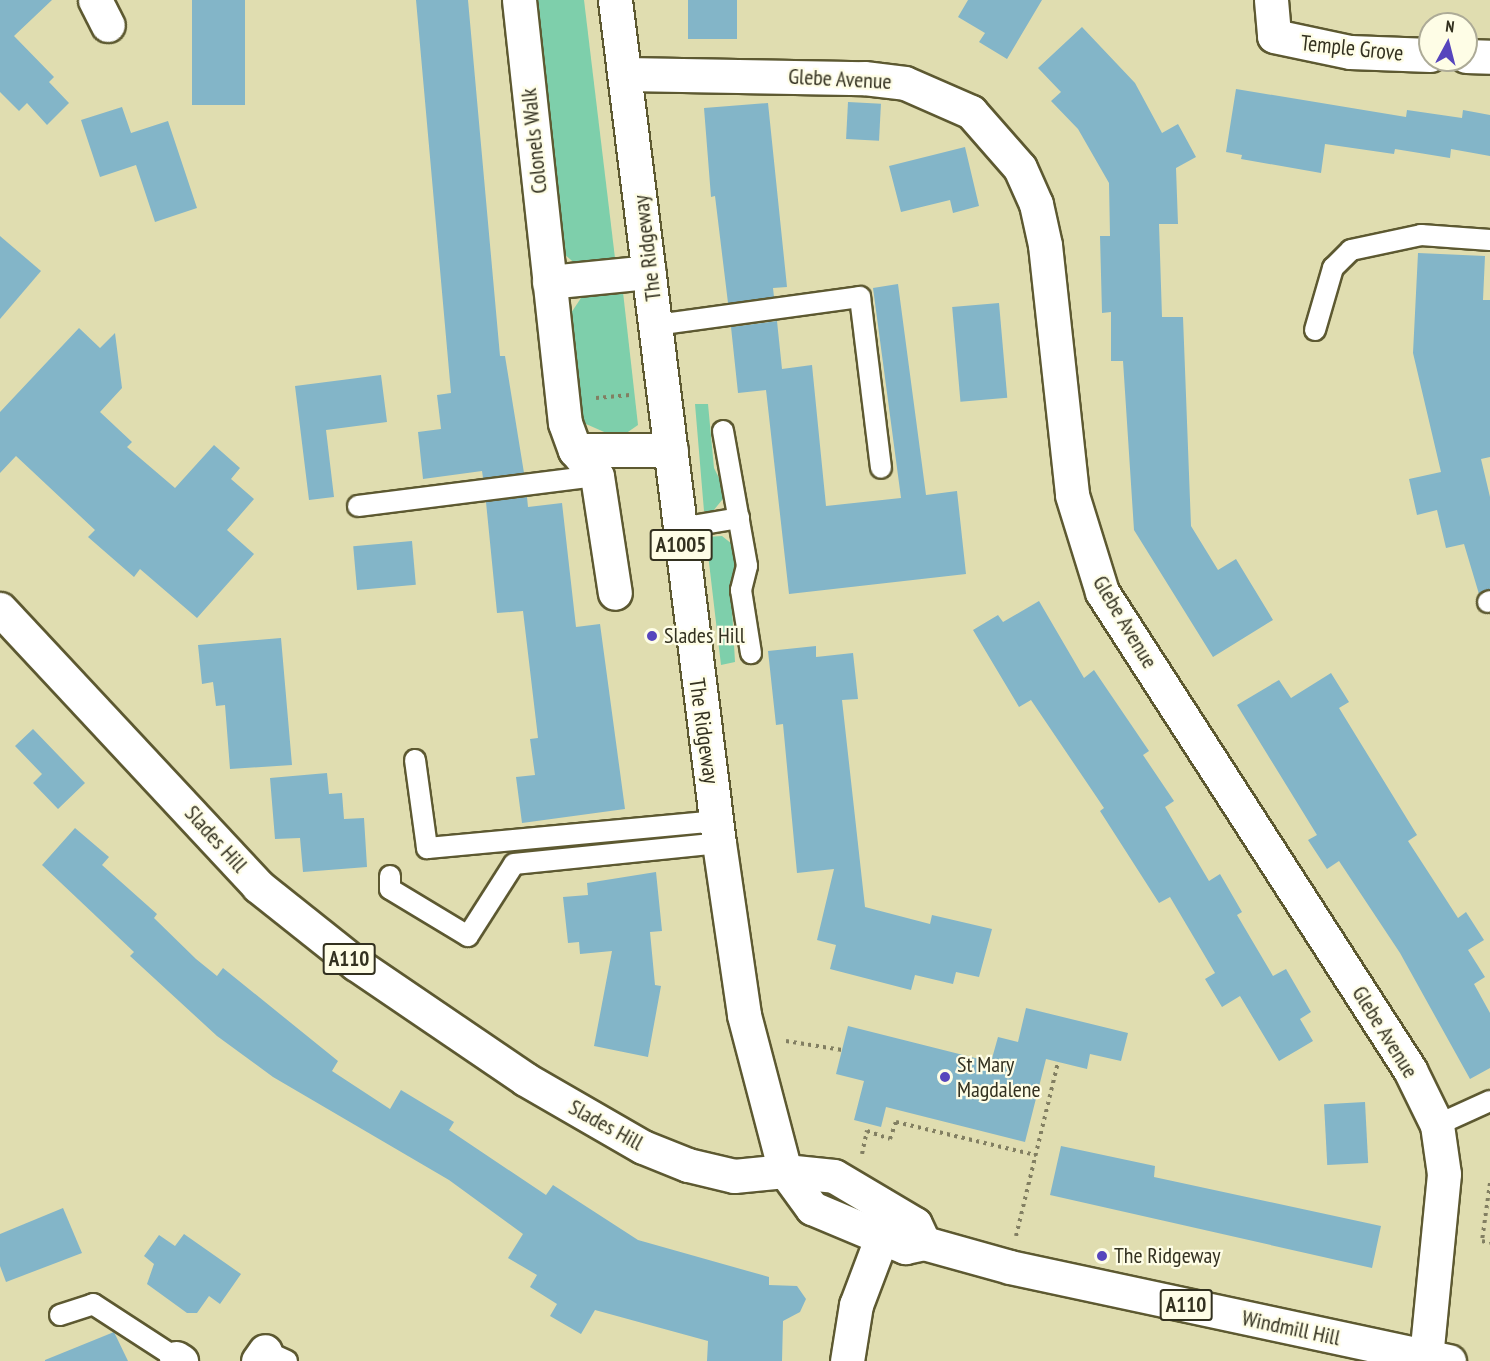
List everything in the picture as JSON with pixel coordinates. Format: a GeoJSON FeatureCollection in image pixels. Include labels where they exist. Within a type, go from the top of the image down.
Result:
{"type":"FeatureCollection","features":[{"type":"Feature","properties":{"kind":"main road","name":"Colonels Walk"},"geometry":{"type":"LineString","coordinates":[[519,0],[562,401],[575,450],[597,476]]}},
{"type":"Feature","properties":{"kind":"main road","name":"The Ridgeway"},"geometry":{"type":"LineString","coordinates":[[615,0],[626,74],[718,832],[744,1014],[785,1171]]}},
{"type":"Feature","properties":{"kind":"main road","name":"Temple Grove"},"geometry":{"type":"LineString","coordinates":[[1271,0],[1274,36],[1350,52],[1418,55]]}},
{"type":"Feature","properties":{"kind":"main road","name":"Glebe Avenue"},"geometry":{"type":"LineString","coordinates":[[626,74],[864,78],[905,83],[971,112],[999,139],[1020,168],[1036,204],[1072,495],[1102,592],[1410,1070],[1437,1125],[1443,1184],[1438,1359]]}},
{"type":"Feature","properties":{"kind":"main road"},"geometry":{"type":"LineString","coordinates":[[549,282],[650,272]]}},
{"type":"Feature","properties":{"kind":"main road"},"geometry":{"type":"LineString","coordinates":[[575,450],[671,450]]}},
{"type":"Feature","properties":{"kind":"main road"},"geometry":{"type":"LineString","coordinates":[[597,476],[615,593]]}},
{"type":"Feature","properties":{"kind":"main road","name":"Slades Hill"},"geometry":{"type":"LineString","coordinates":[[0,609],[258,886],[356,964],[525,1079],[643,1147],[688,1165],[734,1176],[785,1171]]}},
{"type":"Feature","properties":{"kind":"main road","name":"Windmill Hill"},"geometry":{"type":"LineString","coordinates":[[785,1171],[812,1208],[881,1239],[905,1247],[924,1243],[1010,1267],[1438,1359]]}},
{"type":"Feature","properties":{"kind":"main road","name":"A110"},"geometry":{"type":"LineString","coordinates":[[785,1171],[834,1176],[880,1208],[915,1224],[924,1243]]}},
{"type":"Feature","properties":{"kind":"main road"},"geometry":{"type":"LineString","coordinates":[[847,1361],[856,1305],[881,1239]]}},
{"type":"Feature","properties":{"kind":"lane"},"geometry":{"type":"LineString","coordinates":[[1315,330],[1334,268],[1351,250],[1421,235],[1490,240]]}},
{"type":"Feature","properties":{"kind":"lane"},"geometry":{"type":"LineString","coordinates":[[656,324],[860,297],[881,468]]}},
{"type":"Feature","properties":{"kind":"lane"},"geometry":{"type":"LineString","coordinates":[[723,431],[747,566],[741,590],[751,653]]}},
{"type":"Feature","properties":{"kind":"lane"},"geometry":{"type":"LineString","coordinates":[[358,506],[597,476]]}},
{"type":"Feature","properties":{"kind":"lane"},"geometry":{"type":"LineString","coordinates":[[680,528],[739,518]]}},
{"type":"Feature","properties":{"kind":"lane"},"geometry":{"type":"LineString","coordinates":[[415,760],[427,848],[718,832]]}},
{"type":"Feature","properties":{"kind":"lane"},"geometry":{"type":"LineString","coordinates":[[390,876],[390,889],[468,936],[514,864],[718,832]]}},
{"type":"Feature","properties":{"kind":"lane"},"geometry":{"type":"LineString","coordinates":[[1437,1125],[1490,1101]]}},
{"type":"Feature","properties":{"kind":"lane"},"geometry":{"type":"LineString","coordinates":[[60,1315],[93,1304],[179,1359]]}},
{"type":"Feature","properties":{"kind":"path"},"geometry":{"type":"LineString","coordinates":[[562,401],[664,392]]}},
{"type":"Feature","properties":{"kind":"path"},"geometry":{"type":"LineString","coordinates":[[784,1040],[842,1050]]}},
{"type":"Feature","properties":{"kind":"path"},"geometry":{"type":"LineString","coordinates":[[1015,1241],[1058,1062]]}},
{"type":"Feature","properties":{"kind":"path"},"geometry":{"type":"LineString","coordinates":[[867,1131],[890,1139],[896,1122],[1036,1155]]}},
{"type":"Feature","properties":{"kind":"path"},"geometry":{"type":"LineString","coordinates":[[858,1161],[868,1124]]}},
{"type":"Feature","properties":{"kind":"path"},"geometry":{"type":"LineString","coordinates":[[1490,1184],[1482,1241],[1490,1243]]}},
{"type":"Feature","properties":{"kind":"green space"},"geometry":{"type":"Polygon","coordinates":[[[534,0],[584,0],[615,258],[608,264],[578,266],[564,254],[559,240],[534,0]]]}},
{"type":"Feature","properties":{"kind":"green space"},"geometry":{"type":"Polygon","coordinates":[[[609,287],[623,292],[638,425],[625,434],[611,435],[586,424],[577,410],[571,313],[583,295],[609,287]]]}},
{"type":"Feature","properties":{"kind":"green space"},"geometry":{"type":"Polygon","coordinates":[[[695,404],[708,404],[714,468],[727,494],[713,511],[704,511],[695,404]]]}},
{"type":"Feature","properties":{"kind":"green space"},"geometry":{"type":"Polygon","coordinates":[[[722,536],[737,548],[738,558],[731,591],[735,662],[721,665],[706,537],[722,536]]]}},
{"type":"Feature","properties":{"kind":"building"},"geometry":{"type":"Polygon","coordinates":[[[0,0],[52,0],[14,36],[54,77],[49,82],[69,103],[47,125],[27,103],[19,111],[0,92],[0,0]]]}},
{"type":"Feature","properties":{"kind":"building"},"geometry":{"type":"Polygon","coordinates":[[[192,0],[245,0],[245,105],[192,105],[192,0]]]}},
{"type":"Feature","properties":{"kind":"building"},"geometry":{"type":"Polygon","coordinates":[[[416,0],[468,0],[500,356],[505,356],[524,473],[483,478],[482,471],[423,479],[418,432],[441,429],[437,395],[451,393],[416,0]]]}},
{"type":"Feature","properties":{"kind":"building"},"geometry":{"type":"Polygon","coordinates":[[[688,0],[737,0],[737,39],[688,39],[688,0]]]}},
{"type":"Feature","properties":{"kind":"building"},"geometry":{"type":"Polygon","coordinates":[[[968,0],[1042,0],[1007,59],[979,42],[985,33],[958,17],[968,0]]]}},
{"type":"Feature","properties":{"kind":"building"},"geometry":{"type":"Polygon","coordinates":[[[1082,27],[1135,83],[1162,133],[1178,124],[1196,157],[1176,168],[1178,224],[1159,224],[1162,317],[1183,317],[1191,526],[1218,570],[1236,559],[1273,620],[1213,657],[1134,530],[1123,361],[1111,361],[1111,312],[1102,313],[1100,236],[1110,236],[1109,183],[1078,129],[1051,101],[1061,92],[1038,68],[1082,27]]]}},
{"type":"Feature","properties":{"kind":"building"},"geometry":{"type":"Polygon","coordinates":[[[1236,89],[1406,117],[1407,110],[1462,118],[1463,110],[1490,115],[1490,156],[1451,149],[1450,158],[1395,149],[1394,154],[1325,144],[1321,173],[1241,159],[1242,155],[1226,152],[1236,89]]]}},
{"type":"Feature","properties":{"kind":"building"},"geometry":{"type":"Polygon","coordinates":[[[848,102],[881,104],[879,141],[846,139],[848,102]]]}},
{"type":"Feature","properties":{"kind":"building"},"geometry":{"type":"Polygon","coordinates":[[[768,103],[787,287],[773,288],[774,297],[728,303],[715,196],[711,197],[704,108],[768,103]]]}},
{"type":"Feature","properties":{"kind":"building"},"geometry":{"type":"Polygon","coordinates":[[[122,107],[131,133],[168,121],[197,208],[155,222],[136,165],[100,177],[81,120],[122,107]]]}},
{"type":"Feature","properties":{"kind":"building"},"geometry":{"type":"Polygon","coordinates":[[[965,147],[979,206],[953,213],[950,200],[901,212],[889,166],[965,147]]]}},
{"type":"Feature","properties":{"kind":"building"},"geometry":{"type":"Polygon","coordinates":[[[0,236],[41,271],[0,319],[0,236]]]}},
{"type":"Feature","properties":{"kind":"building"},"geometry":{"type":"Polygon","coordinates":[[[1418,253],[1485,256],[1483,300],[1490,300],[1490,457],[1481,459],[1490,497],[1490,589],[1479,594],[1464,544],[1446,548],[1437,510],[1417,515],[1409,479],[1441,472],[1413,353],[1418,253]]]}},
{"type":"Feature","properties":{"kind":"building"},"geometry":{"type":"Polygon","coordinates":[[[898,284],[926,495],[957,491],[966,574],[789,594],[766,390],[738,393],[731,327],[777,321],[782,369],[812,365],[826,506],[901,498],[873,288],[898,284]]]}},
{"type":"Feature","properties":{"kind":"building"},"geometry":{"type":"Polygon","coordinates":[[[999,303],[1007,398],[960,402],[952,307],[999,303]]]}},
{"type":"Feature","properties":{"kind":"building"},"geometry":{"type":"Polygon","coordinates":[[[79,328],[100,348],[115,333],[122,388],[100,412],[132,442],[127,447],[175,488],[214,445],[240,468],[231,479],[254,499],[227,530],[254,554],[197,618],[140,569],[134,577],[88,537],[95,530],[16,456],[0,473],[0,412],[79,328]]]}},
{"type":"Feature","properties":{"kind":"building"},"geometry":{"type":"Polygon","coordinates":[[[381,375],[387,422],[326,430],[334,497],[309,500],[295,386],[381,375]]]}},
{"type":"Feature","properties":{"kind":"building"},"geometry":{"type":"Polygon","coordinates":[[[527,497],[528,507],[562,503],[576,627],[600,624],[625,809],[522,823],[516,777],[535,775],[530,739],[538,738],[523,611],[497,613],[486,502],[527,497]]]}},
{"type":"Feature","properties":{"kind":"building"},"geometry":{"type":"Polygon","coordinates":[[[412,541],[416,585],[357,590],[353,546],[412,541]]]}},
{"type":"Feature","properties":{"kind":"building"},"geometry":{"type":"Polygon","coordinates":[[[1039,601],[1084,678],[1094,670],[1149,751],[1143,755],[1174,801],[1165,807],[1209,881],[1220,874],[1242,912],[1237,915],[1273,976],[1286,969],[1311,1012],[1300,1019],[1313,1041],[1279,1061],[1240,996],[1222,1007],[1205,979],[1215,973],[1170,897],[1159,903],[1100,811],[1104,808],[1031,700],[1019,707],[973,630],[998,615],[1003,622],[1039,601]]]}},
{"type":"Feature","properties":{"kind":"building"},"geometry":{"type":"Polygon","coordinates":[[[281,638],[292,765],[230,769],[225,705],[216,706],[213,682],[202,684],[198,645],[281,638]]]}},
{"type":"Feature","properties":{"kind":"building"},"geometry":{"type":"Polygon","coordinates":[[[816,646],[816,657],[853,653],[858,699],[842,700],[865,907],[930,924],[932,915],[992,929],[979,977],[956,972],[953,984],[915,975],[911,990],[830,969],[836,945],[817,940],[834,869],[797,873],[783,724],[776,725],[768,651],[816,646]]]}},
{"type":"Feature","properties":{"kind":"building"},"geometry":{"type":"Polygon","coordinates":[[[1331,673],[1349,702],[1339,708],[1417,835],[1408,841],[1458,918],[1466,912],[1484,940],[1468,950],[1485,977],[1474,984],[1490,1013],[1490,1068],[1470,1079],[1400,953],[1339,861],[1327,869],[1308,840],[1317,835],[1237,705],[1279,680],[1291,698],[1331,673]]]}},
{"type":"Feature","properties":{"kind":"building"},"geometry":{"type":"Polygon","coordinates":[[[33,729],[85,783],[58,809],[33,783],[42,774],[15,746],[33,729]]]}},
{"type":"Feature","properties":{"kind":"building"},"geometry":{"type":"Polygon","coordinates":[[[327,773],[329,794],[342,793],[344,819],[364,818],[367,867],[303,872],[300,838],[275,839],[270,778],[327,773]]]}},
{"type":"Feature","properties":{"kind":"building"},"geometry":{"type":"Polygon","coordinates":[[[75,828],[109,857],[102,865],[157,914],[154,918],[196,959],[217,976],[223,968],[338,1061],[332,1071],[390,1109],[401,1090],[454,1122],[449,1130],[546,1195],[553,1185],[638,1240],[769,1277],[769,1285],[797,1286],[806,1299],[800,1312],[783,1321],[782,1361],[707,1361],[708,1341],[595,1310],[581,1334],[550,1316],[557,1304],[530,1287],[537,1275],[508,1258],[523,1234],[449,1180],[273,1077],[217,1036],[130,956],[134,952],[42,865],[75,828]]]}},
{"type":"Feature","properties":{"kind":"building"},"geometry":{"type":"Polygon","coordinates":[[[656,872],[662,931],[650,932],[655,985],[661,986],[648,1057],[594,1046],[612,951],[580,954],[579,942],[568,943],[563,897],[588,895],[587,883],[656,872]]]}},
{"type":"Feature","properties":{"kind":"building","name":"St Mary Magdalene"},"geometry":{"type":"Polygon","coordinates":[[[1026,1008],[1128,1033],[1121,1061],[1090,1054],[1087,1069],[1046,1059],[1025,1142],[886,1107],[881,1127],[854,1120],[864,1081],[836,1074],[848,1026],[991,1062],[998,1037],[1018,1042],[1026,1008]]]}},
{"type":"Feature","properties":{"kind":"building"},"geometry":{"type":"Polygon","coordinates":[[[1365,1102],[1368,1163],[1327,1165],[1324,1104],[1365,1102]]]}},
{"type":"Feature","properties":{"kind":"building"},"geometry":{"type":"Polygon","coordinates":[[[1061,1146],[1155,1166],[1154,1177],[1381,1226],[1372,1268],[1050,1195],[1061,1146]]]}},
{"type":"Feature","properties":{"kind":"building"},"geometry":{"type":"Polygon","coordinates":[[[63,1208],[82,1253],[6,1282],[0,1266],[0,1234],[63,1208]]]}},
{"type":"Feature","properties":{"kind":"building"},"geometry":{"type":"Polygon","coordinates":[[[184,1234],[241,1274],[220,1304],[209,1296],[197,1313],[187,1313],[147,1284],[154,1264],[144,1256],[159,1235],[175,1246],[184,1234]]]}},
{"type":"Feature","properties":{"kind":"building"},"geometry":{"type":"Polygon","coordinates":[[[114,1332],[128,1361],[45,1361],[45,1360],[114,1332]]]}},
{"type":"Feature","properties":{"kind":"place","name":"Slades Hill"},"geometry":{"type":"Point","coordinates":[652,636]}},
{"type":"Feature","properties":{"kind":"place","name":"St Mary Magdalene"},"geometry":{"type":"Point","coordinates":[945,1077]}},
{"type":"Feature","properties":{"kind":"place","name":"The Ridgeway"},"geometry":{"type":"Point","coordinates":[1102,1256]}}]}
